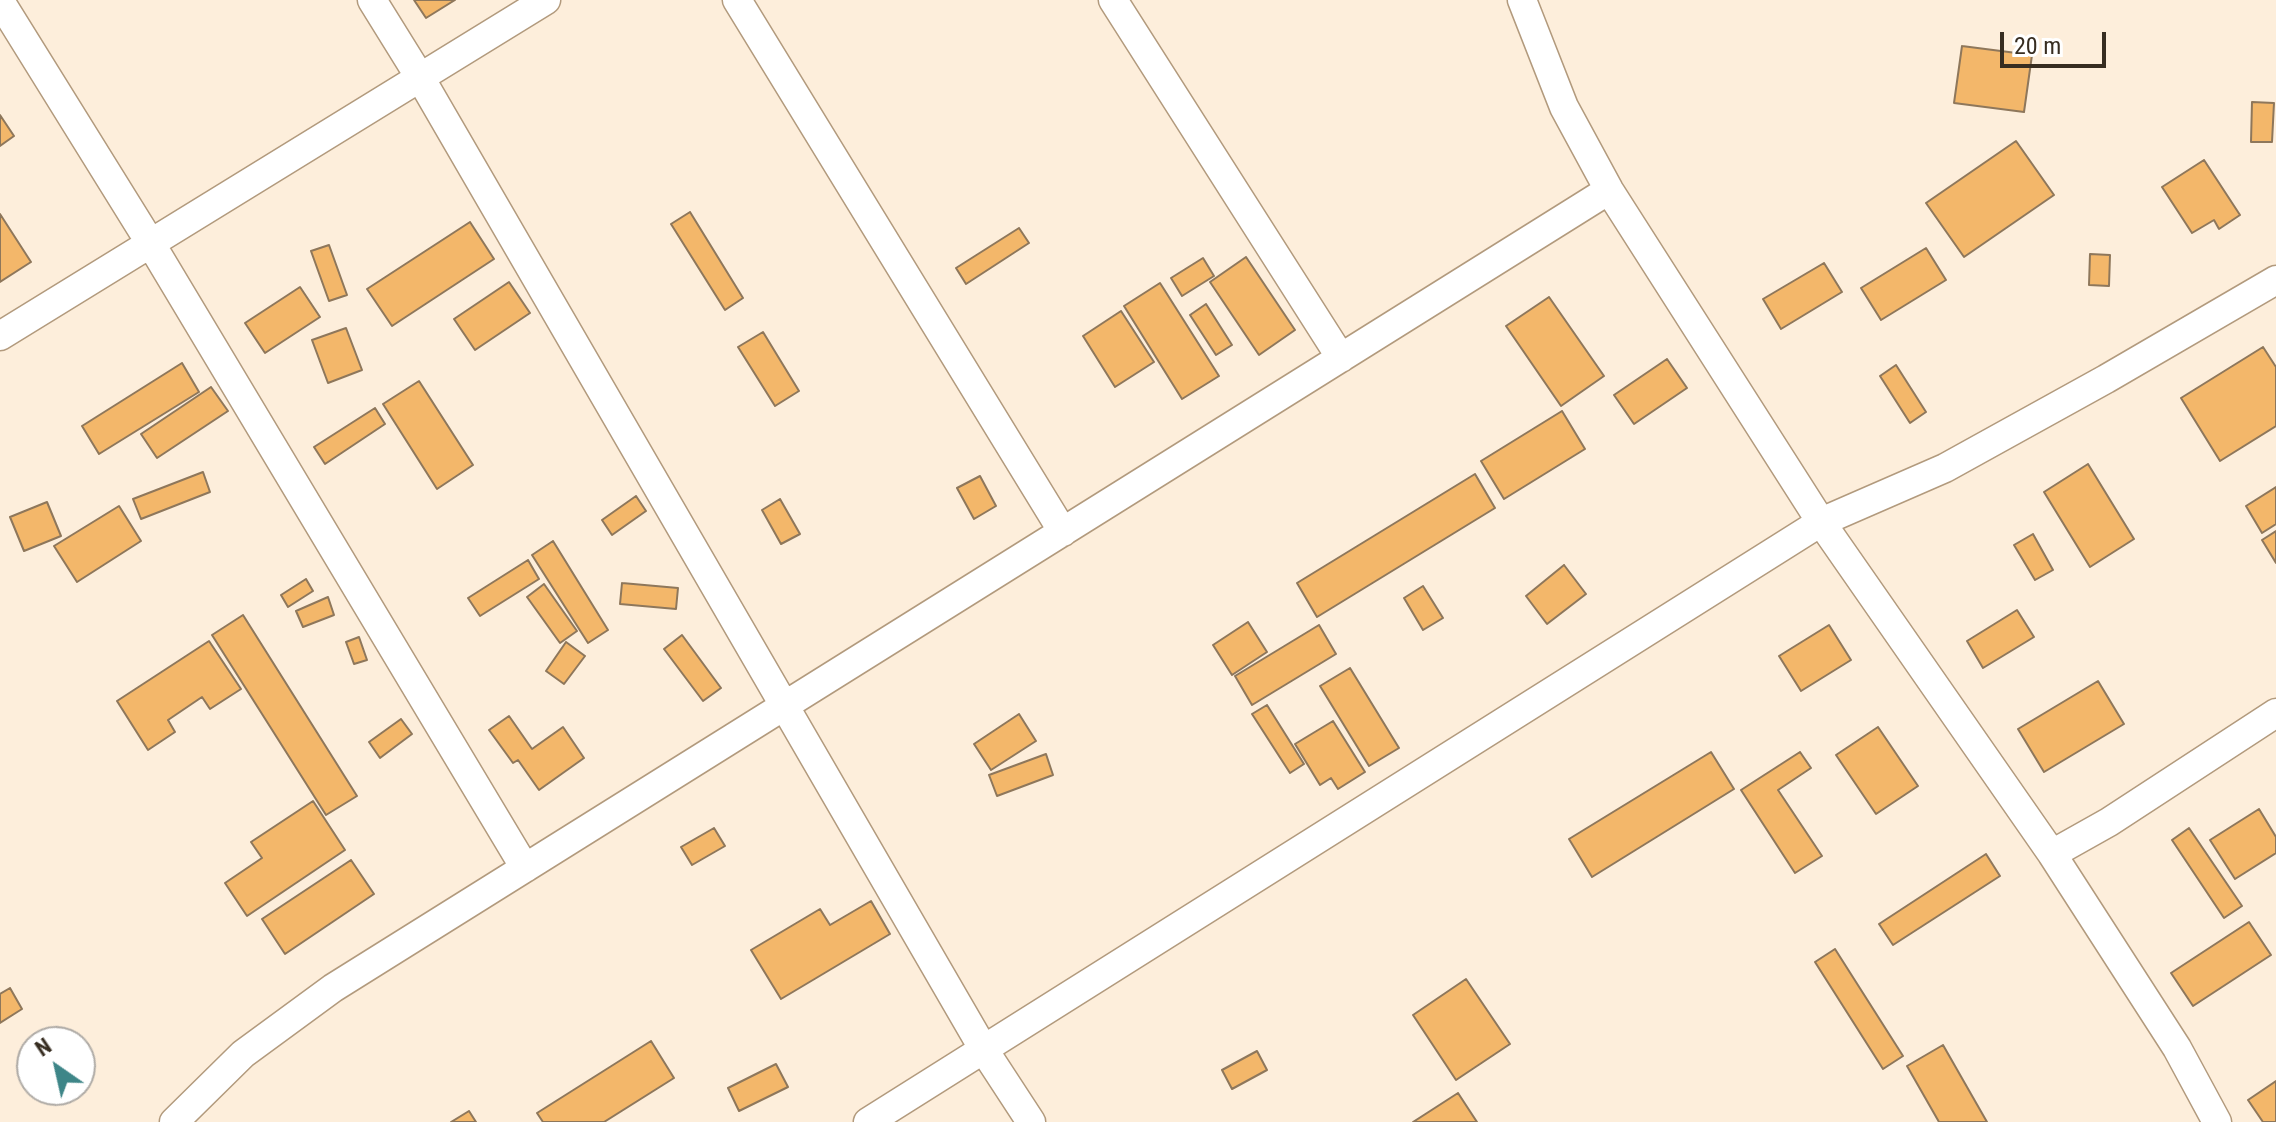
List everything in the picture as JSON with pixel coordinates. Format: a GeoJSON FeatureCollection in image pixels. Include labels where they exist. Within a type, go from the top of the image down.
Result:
{"type":"FeatureCollection","features":[{"type":"Feature","properties":{"kind":"street"},"geometry":{"type":"LineString","coordinates":[[372,0],[421,79],[984,1050],[1031,1122]]}},
{"type":"Feature","properties":{"kind":"street"},"geometry":{"type":"LineString","coordinates":[[0,336],[546,0]]}},
{"type":"Feature","properties":{"kind":"street"},"geometry":{"type":"LineString","coordinates":[[737,0],[1063,532]]}},
{"type":"Feature","properties":{"kind":"street"},"geometry":{"type":"LineString","coordinates":[[1113,0],[1341,358]]}},
{"type":"Feature","properties":{"kind":"street"},"geometry":{"type":"LineString","coordinates":[[1522,0],[1564,107],[1609,190],[1821,522],[2052,854],[2177,1048],[2217,1122]]}},
{"type":"Feature","properties":{"kind":"street"},"geometry":{"type":"LineString","coordinates":[[0,1],[151,244],[525,868]]}},
{"type":"Feature","properties":{"kind":"street"},"geometry":{"type":"LineString","coordinates":[[174,1122],[243,1054],[333,988],[1609,190]]}},
{"type":"Feature","properties":{"kind":"street"},"geometry":{"type":"LineString","coordinates":[[868,1122],[1821,522],[1945,468],[2276,280]]}},
{"type":"Feature","properties":{"kind":"street"},"geometry":{"type":"LineString","coordinates":[[2052,854],[2109,822],[2276,713]]}},
{"type":"Feature","properties":{"kind":"building"},"geometry":{"type":"Polygon","coordinates":[[[414,0],[455,0],[426,18],[414,0]]]}},
{"type":"Feature","properties":{"kind":"building"},"geometry":{"type":"Polygon","coordinates":[[[1962,46],[2032,55],[2024,112],[1954,103],[1962,46]]]}},
{"type":"Feature","properties":{"kind":"building"},"geometry":{"type":"Polygon","coordinates":[[[2252,102],[2274,103],[2272,142],[2251,142],[2252,102]]]}},
{"type":"Feature","properties":{"kind":"building"},"geometry":{"type":"Polygon","coordinates":[[[0,115],[14,136],[0,146],[0,115]]]}},
{"type":"Feature","properties":{"kind":"building"},"geometry":{"type":"Polygon","coordinates":[[[2016,141],[2054,195],[1964,257],[1926,203],[2016,141]]]}},
{"type":"Feature","properties":{"kind":"building"},"geometry":{"type":"Polygon","coordinates":[[[2204,160],[2240,215],[2219,229],[2214,220],[2192,233],[2162,187],[2204,160]]]}},
{"type":"Feature","properties":{"kind":"building"},"geometry":{"type":"Polygon","coordinates":[[[690,212],[743,298],[725,310],[671,224],[690,212]]]}},
{"type":"Feature","properties":{"kind":"building"},"geometry":{"type":"Polygon","coordinates":[[[0,214],[31,262],[0,282],[0,214]]]}},
{"type":"Feature","properties":{"kind":"building"},"geometry":{"type":"Polygon","coordinates":[[[470,222],[494,259],[392,326],[367,289],[470,222]]]}},
{"type":"Feature","properties":{"kind":"building"},"geometry":{"type":"Polygon","coordinates":[[[1019,228],[1029,243],[966,284],[956,268],[1019,228]]]}},
{"type":"Feature","properties":{"kind":"building"},"geometry":{"type":"Polygon","coordinates":[[[329,245],[347,295],[329,301],[311,251],[329,245]]]}},
{"type":"Feature","properties":{"kind":"building"},"geometry":{"type":"Polygon","coordinates":[[[1926,248],[1946,280],[1881,320],[1861,288],[1926,248]]]}},
{"type":"Feature","properties":{"kind":"building"},"geometry":{"type":"Polygon","coordinates":[[[2090,254],[2110,255],[2109,286],[2089,285],[2090,254]]]}},
{"type":"Feature","properties":{"kind":"building"},"geometry":{"type":"Polygon","coordinates":[[[1246,257],[1295,330],[1259,355],[1210,282],[1246,257]]]}},
{"type":"Feature","properties":{"kind":"building"},"geometry":{"type":"Polygon","coordinates":[[[1203,258],[1214,276],[1182,296],[1171,278],[1203,258]]]}},
{"type":"Feature","properties":{"kind":"building"},"geometry":{"type":"Polygon","coordinates":[[[1824,263],[1842,292],[1781,329],[1763,299],[1824,263]]]}},
{"type":"Feature","properties":{"kind":"building"},"geometry":{"type":"Polygon","coordinates":[[[509,282],[530,313],[475,350],[454,319],[509,282]]]}},
{"type":"Feature","properties":{"kind":"building"},"geometry":{"type":"Polygon","coordinates":[[[1160,283],[1219,376],[1182,399],[1124,306],[1160,283]]]}},
{"type":"Feature","properties":{"kind":"building"},"geometry":{"type":"Polygon","coordinates":[[[300,287],[320,317],[265,353],[245,323],[300,287]]]}},
{"type":"Feature","properties":{"kind":"building"},"geometry":{"type":"Polygon","coordinates":[[[1549,297],[1604,376],[1561,406],[1506,326],[1549,297]]]}},
{"type":"Feature","properties":{"kind":"building"},"geometry":{"type":"Polygon","coordinates":[[[1206,304],[1232,345],[1216,355],[1190,315],[1206,304]]]}},
{"type":"Feature","properties":{"kind":"building"},"geometry":{"type":"Polygon","coordinates":[[[1121,311],[1154,362],[1115,387],[1083,336],[1121,311]]]}},
{"type":"Feature","properties":{"kind":"building"},"geometry":{"type":"Polygon","coordinates":[[[346,328],[362,370],[328,383],[312,340],[346,328]]]}},
{"type":"Feature","properties":{"kind":"building"},"geometry":{"type":"Polygon","coordinates":[[[763,332],[799,391],[775,406],[738,347],[763,332]]]}},
{"type":"Feature","properties":{"kind":"building"},"geometry":{"type":"Polygon","coordinates":[[[2263,347],[2276,367],[2276,426],[2220,461],[2181,398],[2263,347]]]}},
{"type":"Feature","properties":{"kind":"building"},"geometry":{"type":"Polygon","coordinates":[[[1667,359],[1687,388],[1634,424],[1614,395],[1667,359]]]}},
{"type":"Feature","properties":{"kind":"building"},"geometry":{"type":"Polygon","coordinates":[[[182,363],[199,392],[99,454],[82,426],[182,363]]]}},
{"type":"Feature","properties":{"kind":"building"},"geometry":{"type":"Polygon","coordinates":[[[1896,365],[1926,412],[1910,423],[1880,376],[1896,365]]]}},
{"type":"Feature","properties":{"kind":"building"},"geometry":{"type":"Polygon","coordinates":[[[419,381],[473,465],[437,489],[383,404],[419,381]]]}},
{"type":"Feature","properties":{"kind":"building"},"geometry":{"type":"Polygon","coordinates":[[[211,387],[228,411],[157,458],[141,434],[211,387]]]}},
{"type":"Feature","properties":{"kind":"building"},"geometry":{"type":"Polygon","coordinates":[[[375,408],[385,424],[325,464],[314,447],[375,408]]]}},
{"type":"Feature","properties":{"kind":"building"},"geometry":{"type":"Polygon","coordinates":[[[1562,411],[1585,449],[1504,499],[1481,461],[1562,411]]]}},
{"type":"Feature","properties":{"kind":"building"},"geometry":{"type":"Polygon","coordinates":[[[2088,464],[2134,539],[2090,567],[2044,492],[2088,464]]]}},
{"type":"Feature","properties":{"kind":"building"},"geometry":{"type":"Polygon","coordinates":[[[203,472],[210,492],[141,519],[133,499],[203,472]]]}},
{"type":"Feature","properties":{"kind":"building"},"geometry":{"type":"Polygon","coordinates":[[[1475,474],[1495,508],[1317,617],[1297,583],[1475,474]]]}},
{"type":"Feature","properties":{"kind":"building"},"geometry":{"type":"Polygon","coordinates":[[[980,476],[996,506],[974,519],[957,488],[980,476]]]}},
{"type":"Feature","properties":{"kind":"building"},"geometry":{"type":"Polygon","coordinates":[[[2276,487],[2276,524],[2262,533],[2246,506],[2276,487]]]}},
{"type":"Feature","properties":{"kind":"building"},"geometry":{"type":"Polygon","coordinates":[[[636,496],[646,511],[612,535],[602,520],[636,496]]]}},
{"type":"Feature","properties":{"kind":"building"},"geometry":{"type":"Polygon","coordinates":[[[780,499],[800,534],[781,544],[762,510],[780,499]]]}},
{"type":"Feature","properties":{"kind":"building"},"geometry":{"type":"Polygon","coordinates":[[[47,502],[61,536],[24,551],[10,517],[47,502]]]}},
{"type":"Feature","properties":{"kind":"building"},"geometry":{"type":"Polygon","coordinates":[[[119,506],[141,541],[77,582],[54,546],[119,506]]]}},
{"type":"Feature","properties":{"kind":"building"},"geometry":{"type":"Polygon","coordinates":[[[2276,531],[2276,563],[2262,540],[2276,531]]]}},
{"type":"Feature","properties":{"kind":"building"},"geometry":{"type":"Polygon","coordinates":[[[2033,534],[2053,570],[2035,580],[2014,545],[2033,534]]]}},
{"type":"Feature","properties":{"kind":"building"},"geometry":{"type":"Polygon","coordinates":[[[553,541],[608,630],[588,643],[532,555],[553,541]]]}},
{"type":"Feature","properties":{"kind":"building"},"geometry":{"type":"Polygon","coordinates":[[[528,560],[539,579],[480,616],[468,598],[528,560]]]}},
{"type":"Feature","properties":{"kind":"building"},"geometry":{"type":"Polygon","coordinates":[[[1564,565],[1586,594],[1547,624],[1526,596],[1564,565]]]}},
{"type":"Feature","properties":{"kind":"building"},"geometry":{"type":"Polygon","coordinates":[[[306,579],[313,591],[288,607],[281,595],[306,579]]]}},
{"type":"Feature","properties":{"kind":"building"},"geometry":{"type":"Polygon","coordinates":[[[622,583],[678,588],[676,609],[620,604],[622,583]]]}},
{"type":"Feature","properties":{"kind":"building"},"geometry":{"type":"Polygon","coordinates":[[[544,584],[577,631],[560,643],[527,597],[544,584]]]}},
{"type":"Feature","properties":{"kind":"building"},"geometry":{"type":"Polygon","coordinates":[[[1423,586],[1443,618],[1423,630],[1404,598],[1423,586]]]}},
{"type":"Feature","properties":{"kind":"building"},"geometry":{"type":"Polygon","coordinates":[[[328,597],[334,615],[303,627],[296,611],[328,597]]]}},
{"type":"Feature","properties":{"kind":"building"},"geometry":{"type":"Polygon","coordinates":[[[2017,610],[2034,637],[1983,668],[1967,641],[2017,610]]]}},
{"type":"Feature","properties":{"kind":"building"},"geometry":{"type":"Polygon","coordinates":[[[243,615],[357,796],[326,815],[212,635],[243,615]]]}},
{"type":"Feature","properties":{"kind":"building"},"geometry":{"type":"Polygon","coordinates":[[[1248,622],[1267,652],[1232,675],[1213,645],[1248,622]]]}},
{"type":"Feature","properties":{"kind":"building"},"geometry":{"type":"Polygon","coordinates":[[[1319,625],[1336,654],[1252,705],[1235,676],[1319,625]]]}},
{"type":"Feature","properties":{"kind":"building"},"geometry":{"type":"Polygon","coordinates":[[[1829,625],[1851,660],[1801,691],[1779,656],[1829,625]]]}},
{"type":"Feature","properties":{"kind":"building"},"geometry":{"type":"Polygon","coordinates":[[[682,635],[721,688],[703,701],[664,649],[682,635]]]}},
{"type":"Feature","properties":{"kind":"building"},"geometry":{"type":"Polygon","coordinates":[[[359,637],[367,660],[354,664],[346,642],[359,637]]]}},
{"type":"Feature","properties":{"kind":"building"},"geometry":{"type":"Polygon","coordinates":[[[209,641],[241,689],[210,709],[202,697],[168,720],[175,732],[148,750],[117,701],[209,641]]]}},
{"type":"Feature","properties":{"kind":"building"},"geometry":{"type":"Polygon","coordinates":[[[566,642],[585,656],[564,684],[546,671],[566,642]]]}},
{"type":"Feature","properties":{"kind":"building"},"geometry":{"type":"Polygon","coordinates":[[[1350,668],[1399,748],[1369,766],[1320,686],[1350,668]]]}},
{"type":"Feature","properties":{"kind":"building"},"geometry":{"type":"Polygon","coordinates":[[[2098,681],[2124,724],[2044,772],[2018,729],[2098,681]]]}},
{"type":"Feature","properties":{"kind":"building"},"geometry":{"type":"Polygon","coordinates":[[[1267,705],[1304,764],[1290,773],[1252,714],[1267,705]]]}},
{"type":"Feature","properties":{"kind":"building"},"geometry":{"type":"Polygon","coordinates":[[[1019,714],[1036,741],[991,770],[974,744],[1019,714]]]}},
{"type":"Feature","properties":{"kind":"building"},"geometry":{"type":"Polygon","coordinates":[[[509,716],[532,749],[563,727],[584,758],[539,790],[518,760],[513,763],[489,730],[509,716]]]}},
{"type":"Feature","properties":{"kind":"building"},"geometry":{"type":"Polygon","coordinates":[[[401,719],[412,734],[380,758],[369,742],[401,719]]]}},
{"type":"Feature","properties":{"kind":"building"},"geometry":{"type":"Polygon","coordinates":[[[1333,721],[1365,772],[1338,789],[1331,778],[1320,785],[1295,744],[1333,721]]]}},
{"type":"Feature","properties":{"kind":"building"},"geometry":{"type":"Polygon","coordinates":[[[1878,727],[1918,786],[1876,814],[1836,755],[1878,727]]]}},
{"type":"Feature","properties":{"kind":"building"},"geometry":{"type":"Polygon","coordinates":[[[1711,752],[1734,789],[1592,877],[1569,839],[1711,752]]]}},
{"type":"Feature","properties":{"kind":"building"},"geometry":{"type":"Polygon","coordinates":[[[1800,752],[1811,768],[1778,790],[1822,856],[1795,873],[1741,790],[1800,752]]]}},
{"type":"Feature","properties":{"kind":"building"},"geometry":{"type":"Polygon","coordinates":[[[1046,754],[1053,775],[997,796],[989,775],[1046,754]]]}},
{"type":"Feature","properties":{"kind":"building"},"geometry":{"type":"Polygon","coordinates":[[[313,801],[345,850],[247,916],[225,883],[262,858],[251,842],[313,801]]]}},
{"type":"Feature","properties":{"kind":"building"},"geometry":{"type":"Polygon","coordinates":[[[2259,809],[2276,837],[2276,853],[2235,879],[2210,840],[2259,809]]]}},
{"type":"Feature","properties":{"kind":"building"},"geometry":{"type":"Polygon","coordinates":[[[714,828],[725,846],[692,865],[681,847],[714,828]]]}},
{"type":"Feature","properties":{"kind":"building"},"geometry":{"type":"Polygon","coordinates":[[[2189,828],[2242,906],[2224,918],[2172,840],[2189,828]]]}},
{"type":"Feature","properties":{"kind":"building"},"geometry":{"type":"Polygon","coordinates":[[[1986,854],[2000,876],[1893,945],[1879,924],[1986,854]]]}},
{"type":"Feature","properties":{"kind":"building"},"geometry":{"type":"Polygon","coordinates":[[[351,860],[374,894],[285,954],[262,919],[351,860]]]}},
{"type":"Feature","properties":{"kind":"building"},"geometry":{"type":"Polygon","coordinates":[[[871,901],[890,934],[781,999],[751,950],[820,909],[830,925],[871,901]]]}},
{"type":"Feature","properties":{"kind":"building"},"geometry":{"type":"Polygon","coordinates":[[[2249,922],[2271,955],[2193,1006],[2171,973],[2249,922]]]}},
{"type":"Feature","properties":{"kind":"building"},"geometry":{"type":"Polygon","coordinates":[[[1835,949],[1903,1056],[1883,1069],[1815,962],[1835,949]]]}},
{"type":"Feature","properties":{"kind":"building"},"geometry":{"type":"Polygon","coordinates":[[[1466,979],[1510,1044],[1456,1080],[1413,1015],[1466,979]]]}},
{"type":"Feature","properties":{"kind":"building"},"geometry":{"type":"Polygon","coordinates":[[[10,988],[22,1009],[0,1023],[0,994],[10,988]]]}},
{"type":"Feature","properties":{"kind":"building"},"geometry":{"type":"Polygon","coordinates":[[[651,1041],[674,1078],[604,1122],[543,1122],[537,1113],[651,1041]]]}},
{"type":"Feature","properties":{"kind":"building"},"geometry":{"type":"Polygon","coordinates":[[[1943,1045],[1987,1122],[1939,1122],[1907,1066],[1943,1045]]]}},
{"type":"Feature","properties":{"kind":"building"},"geometry":{"type":"Polygon","coordinates":[[[1257,1051],[1267,1070],[1232,1089],[1222,1070],[1257,1051]]]}},
{"type":"Feature","properties":{"kind":"building"},"geometry":{"type":"Polygon","coordinates":[[[776,1064],[788,1087],[739,1111],[728,1088],[776,1064]]]}},
{"type":"Feature","properties":{"kind":"building"},"geometry":{"type":"Polygon","coordinates":[[[2276,1081],[2276,1122],[2263,1122],[2248,1100],[2276,1081]]]}},
{"type":"Feature","properties":{"kind":"building"},"geometry":{"type":"Polygon","coordinates":[[[1458,1093],[1477,1122],[1413,1122],[1458,1093]]]}},
{"type":"Feature","properties":{"kind":"building"},"geometry":{"type":"Polygon","coordinates":[[[469,1111],[476,1122],[451,1122],[469,1111]]]}}]}
